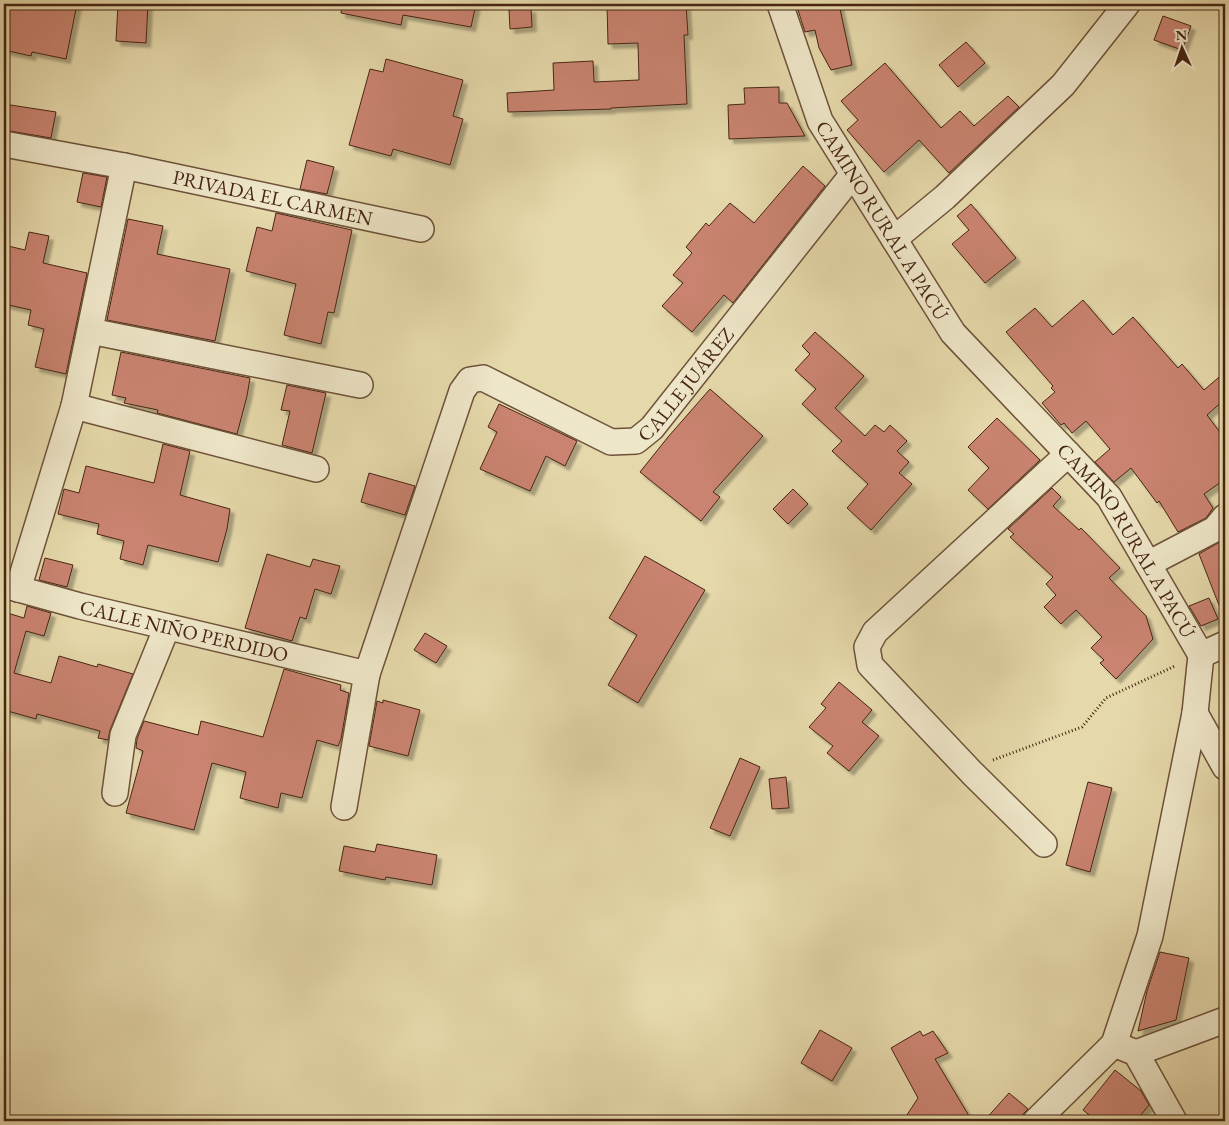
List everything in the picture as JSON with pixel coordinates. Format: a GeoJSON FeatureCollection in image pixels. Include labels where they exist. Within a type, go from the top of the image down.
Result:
{"type":"FeatureCollection","features":[{"type":"Feature","properties":{"kind":"street","name":"CAMINO RURAL A PACÚ"},"geometry":{"type":"LineString","coordinates":[[780,4],[820,121],[953,333],[1109,496],[1201,655],[1195,713],[1150,936],[1114,1044],[1036,1121]]}},
{"type":"Feature","properties":{"kind":"street"},"geometry":{"type":"LineString","coordinates":[[894,239],[945,198],[1063,85],[1127,4]]}},
{"type":"Feature","properties":{"kind":"street","name":"PRIVADA EL CARMEN"},"geometry":{"type":"LineString","coordinates":[[4,144],[124,166],[421,229]]}},
{"type":"Feature","properties":{"kind":"street"},"geometry":{"type":"LineString","coordinates":[[11,587],[74,406],[124,166]]}},
{"type":"Feature","properties":{"kind":"street","name":"CALLE JUÁREZ"},"geometry":{"type":"LineString","coordinates":[[344,807],[367,674],[462,391],[470,380],[484,378],[611,442],[636,441],[652,428],[853,174]]}},
{"type":"Feature","properties":{"kind":"street"},"geometry":{"type":"LineString","coordinates":[[90,331],[360,385]]}},
{"type":"Feature","properties":{"kind":"street"},"geometry":{"type":"LineString","coordinates":[[74,406],[316,470]]}},
{"type":"Feature","properties":{"kind":"street"},"geometry":{"type":"LineString","coordinates":[[1044,844],[972,773],[870,665],[867,647],[875,632],[1068,454]]}},
{"type":"Feature","properties":{"kind":"street"},"geometry":{"type":"LineString","coordinates":[[1148,564],[1215,529],[1225,516]]}},
{"type":"Feature","properties":{"kind":"street","name":"CALLE NIÑO PERDIDO"},"geometry":{"type":"LineString","coordinates":[[11,587],[167,627],[367,674]]}},
{"type":"Feature","properties":{"kind":"street"},"geometry":{"type":"LineString","coordinates":[[115,793],[123,735],[167,627]]}},
{"type":"Feature","properties":{"kind":"street"},"geometry":{"type":"LineString","coordinates":[[1201,655],[1225,644]]}},
{"type":"Feature","properties":{"kind":"street"},"geometry":{"type":"LineString","coordinates":[[1195,713],[1225,767]]}},
{"type":"Feature","properties":{"kind":"street"},"geometry":{"type":"LineString","coordinates":[[1136,1053],[1225,1020]]}},
{"type":"Feature","properties":{"kind":"street"},"geometry":{"type":"LineString","coordinates":[[1114,1044],[1136,1053],[1174,1121]]}},
{"type":"Feature","properties":{"kind":"path"},"geometry":{"type":"LineString","coordinates":[[972,773],[984,763],[1082,727],[1106,698],[1201,655]]}},
{"type":"Feature","properties":{"kind":"building"},"geometry":{"type":"Polygon","coordinates":[[[4,4],[77,4],[66,59],[32,52],[31,56],[4,50],[4,4]]]}},
{"type":"Feature","properties":{"kind":"building"},"geometry":{"type":"Polygon","coordinates":[[[118,4],[148,4],[146,43],[116,41],[118,4]]]}},
{"type":"Feature","properties":{"kind":"building"},"geometry":{"type":"Polygon","coordinates":[[[342,4],[476,4],[471,27],[403,15],[401,25],[341,13],[342,4]]]}},
{"type":"Feature","properties":{"kind":"building"},"geometry":{"type":"Polygon","coordinates":[[[607,4],[686,4],[688,35],[684,35],[687,104],[611,109],[508,112],[507,93],[554,90],[553,63],[593,61],[594,82],[639,80],[638,43],[608,44],[607,4]]]}},
{"type":"Feature","properties":{"kind":"building"},"geometry":{"type":"Polygon","coordinates":[[[807,4],[839,4],[852,65],[831,70],[819,48],[815,30],[805,32],[797,7],[807,4]]]}},
{"type":"Feature","properties":{"kind":"building"},"geometry":{"type":"Polygon","coordinates":[[[531,8],[532,27],[510,29],[509,10],[531,8]]]}},
{"type":"Feature","properties":{"kind":"building"},"geometry":{"type":"Polygon","coordinates":[[[1163,16],[1191,26],[1182,50],[1154,40],[1163,16]]]}},
{"type":"Feature","properties":{"kind":"building"},"geometry":{"type":"Polygon","coordinates":[[[966,42],[985,63],[958,87],[939,65],[966,42]]]}},
{"type":"Feature","properties":{"kind":"building"},"geometry":{"type":"Polygon","coordinates":[[[386,59],[463,80],[453,116],[463,119],[450,165],[393,149],[391,156],[349,145],[370,69],[383,72],[386,59]]]}},
{"type":"Feature","properties":{"kind":"building"},"geometry":{"type":"Polygon","coordinates":[[[885,63],[941,128],[960,111],[974,126],[1008,96],[1019,107],[949,173],[919,140],[884,172],[847,130],[858,120],[841,101],[885,63]]]}},
{"type":"Feature","properties":{"kind":"building"},"geometry":{"type":"Polygon","coordinates":[[[779,87],[779,103],[787,103],[805,136],[729,139],[728,105],[745,104],[744,88],[779,87]]]}},
{"type":"Feature","properties":{"kind":"building"},"geometry":{"type":"Polygon","coordinates":[[[4,104],[56,112],[51,138],[4,130],[4,104]]]}},
{"type":"Feature","properties":{"kind":"building"},"geometry":{"type":"Polygon","coordinates":[[[307,160],[334,167],[327,194],[300,189],[307,160]]]}},
{"type":"Feature","properties":{"kind":"building"},"geometry":{"type":"Polygon","coordinates":[[[803,166],[825,186],[733,303],[724,295],[692,332],[662,306],[683,283],[673,275],[692,253],[686,247],[706,223],[709,226],[730,203],[754,223],[803,166]]]}},
{"type":"Feature","properties":{"kind":"building"},"geometry":{"type":"Polygon","coordinates":[[[83,173],[107,177],[101,207],[77,202],[83,173]]]}},
{"type":"Feature","properties":{"kind":"building"},"geometry":{"type":"Polygon","coordinates":[[[971,204],[1016,258],[985,283],[952,244],[969,230],[957,216],[971,204]]]}},
{"type":"Feature","properties":{"kind":"building"},"geometry":{"type":"Polygon","coordinates":[[[276,213],[352,230],[334,313],[328,312],[321,344],[284,335],[296,284],[246,271],[257,227],[272,231],[276,213]]]}},
{"type":"Feature","properties":{"kind":"building"},"geometry":{"type":"Polygon","coordinates":[[[128,219],[163,226],[157,254],[230,269],[215,341],[107,320],[128,219]]]}},
{"type":"Feature","properties":{"kind":"building"},"geometry":{"type":"Polygon","coordinates":[[[29,232],[49,236],[43,263],[87,273],[66,374],[35,367],[44,329],[28,325],[31,310],[4,304],[4,245],[25,250],[29,232]]]}},
{"type":"Feature","properties":{"kind":"building"},"geometry":{"type":"Polygon","coordinates":[[[1083,300],[1113,335],[1133,317],[1178,368],[1182,364],[1204,390],[1225,372],[1225,399],[1207,415],[1225,439],[1225,479],[1204,494],[1213,508],[1206,518],[1178,532],[1159,501],[1157,503],[1131,468],[1114,482],[1095,462],[1110,449],[1086,421],[1072,433],[1064,423],[1061,425],[1042,403],[1055,392],[1051,388],[1053,386],[1006,332],[1035,308],[1052,327],[1083,300]]]}},
{"type":"Feature","properties":{"kind":"building"},"geometry":{"type":"Polygon","coordinates":[[[815,332],[864,376],[835,408],[865,436],[875,425],[884,432],[890,425],[907,441],[897,451],[909,462],[899,473],[912,484],[871,530],[847,508],[868,484],[832,451],[842,441],[802,404],[816,389],[795,370],[810,354],[802,346],[815,332]]]}},
{"type":"Feature","properties":{"kind":"building"},"geometry":{"type":"Polygon","coordinates":[[[121,352],[250,378],[237,434],[157,413],[158,410],[124,403],[126,398],[112,395],[121,352]]]}},
{"type":"Feature","properties":{"kind":"building"},"geometry":{"type":"Polygon","coordinates":[[[287,385],[326,393],[312,453],[282,445],[290,411],[281,410],[287,385]]]}},
{"type":"Feature","properties":{"kind":"building"},"geometry":{"type":"Polygon","coordinates":[[[710,389],[763,436],[713,492],[720,497],[701,521],[640,472],[710,389]]]}},
{"type":"Feature","properties":{"kind":"building"},"geometry":{"type":"Polygon","coordinates":[[[499,404],[577,441],[565,466],[546,456],[530,491],[480,469],[497,432],[488,427],[499,404]]]}},
{"type":"Feature","properties":{"kind":"building"},"geometry":{"type":"Polygon","coordinates":[[[997,418],[1040,460],[988,509],[968,490],[989,468],[968,447],[997,418]]]}},
{"type":"Feature","properties":{"kind":"building"},"geometry":{"type":"Polygon","coordinates":[[[163,444],[190,451],[180,495],[230,509],[218,562],[148,545],[143,565],[120,559],[124,541],[97,534],[99,524],[58,514],[64,489],[79,493],[86,466],[154,483],[163,444]]]}},
{"type":"Feature","properties":{"kind":"building"},"geometry":{"type":"Polygon","coordinates":[[[369,473],[415,486],[405,515],[361,502],[369,473]]]}},
{"type":"Feature","properties":{"kind":"building"},"geometry":{"type":"Polygon","coordinates":[[[1052,488],[1061,497],[1053,506],[1079,530],[1081,528],[1120,568],[1109,578],[1146,616],[1153,639],[1116,679],[1100,663],[1104,660],[1091,648],[1102,637],[1076,610],[1061,624],[1044,607],[1056,595],[1046,584],[1053,577],[1010,537],[1014,534],[1008,529],[1052,488]]]}},
{"type":"Feature","properties":{"kind":"building"},"geometry":{"type":"Polygon","coordinates":[[[793,489],[808,504],[788,524],[773,509],[793,489]]]}},
{"type":"Feature","properties":{"kind":"building"},"geometry":{"type":"Polygon","coordinates":[[[1225,539],[1225,618],[1224,618],[1199,554],[1225,539]]]}},
{"type":"Feature","properties":{"kind":"building"},"geometry":{"type":"Polygon","coordinates":[[[267,554],[310,567],[313,559],[340,566],[331,594],[315,589],[306,619],[300,617],[292,641],[245,628],[267,554]]]}},
{"type":"Feature","properties":{"kind":"building"},"geometry":{"type":"Polygon","coordinates":[[[645,556],[705,590],[638,703],[608,685],[637,635],[609,618],[645,556]]]}},
{"type":"Feature","properties":{"kind":"building"},"geometry":{"type":"Polygon","coordinates":[[[45,558],[73,565],[67,587],[39,580],[45,558]]]}},
{"type":"Feature","properties":{"kind":"building"},"geometry":{"type":"Polygon","coordinates":[[[1209,598],[1218,619],[1201,626],[1189,606],[1209,598]]]}},
{"type":"Feature","properties":{"kind":"building"},"geometry":{"type":"Polygon","coordinates":[[[27,606],[51,613],[44,636],[26,631],[14,673],[51,683],[59,656],[97,667],[98,664],[133,674],[110,730],[108,740],[98,738],[100,731],[37,714],[36,719],[4,710],[4,612],[24,618],[27,606]]]}},
{"type":"Feature","properties":{"kind":"building"},"geometry":{"type":"Polygon","coordinates":[[[425,633],[447,646],[436,663],[414,650],[425,633]]]}},
{"type":"Feature","properties":{"kind":"building"},"geometry":{"type":"Polygon","coordinates":[[[284,669],[341,685],[340,690],[349,693],[341,739],[338,746],[317,740],[302,798],[281,793],[278,808],[240,798],[246,772],[212,763],[194,830],[126,813],[143,751],[136,748],[137,739],[144,721],[198,735],[201,721],[263,737],[284,669]]]}},
{"type":"Feature","properties":{"kind":"building"},"geometry":{"type":"Polygon","coordinates":[[[839,682],[872,710],[862,722],[879,736],[849,771],[827,753],[833,746],[809,727],[826,708],[821,704],[839,682]]]}},
{"type":"Feature","properties":{"kind":"building"},"geometry":{"type":"Polygon","coordinates":[[[383,700],[420,710],[408,756],[369,746],[377,701],[383,703],[383,700]]]}},
{"type":"Feature","properties":{"kind":"building"},"geometry":{"type":"Polygon","coordinates":[[[740,758],[760,767],[730,836],[710,828],[740,758]]]}},
{"type":"Feature","properties":{"kind":"building"},"geometry":{"type":"Polygon","coordinates":[[[786,777],[789,808],[772,809],[769,779],[786,777]]]}},
{"type":"Feature","properties":{"kind":"building"},"geometry":{"type":"Polygon","coordinates":[[[1088,782],[1112,788],[1090,872],[1066,865],[1088,782]]]}},
{"type":"Feature","properties":{"kind":"building"},"geometry":{"type":"Polygon","coordinates":[[[377,844],[437,855],[432,885],[386,877],[385,880],[339,871],[344,846],[375,852],[377,844]]]}},
{"type":"Feature","properties":{"kind":"building"},"geometry":{"type":"Polygon","coordinates":[[[1160,952],[1189,958],[1176,1020],[1138,1031],[1147,991],[1160,952]]]}},
{"type":"Feature","properties":{"kind":"building"},"geometry":{"type":"Polygon","coordinates":[[[820,1030],[852,1048],[832,1081],[801,1063],[820,1030]]]}},
{"type":"Feature","properties":{"kind":"building"},"geometry":{"type":"Polygon","coordinates":[[[920,1031],[923,1036],[933,1031],[948,1053],[935,1059],[972,1121],[903,1121],[918,1098],[891,1048],[920,1031]]]}},
{"type":"Feature","properties":{"kind":"building"},"geometry":{"type":"Polygon","coordinates":[[[1115,1070],[1141,1091],[1149,1105],[1136,1121],[1097,1121],[1083,1110],[1115,1070]]]}},
{"type":"Feature","properties":{"kind":"building"},"geometry":{"type":"Polygon","coordinates":[[[1009,1093],[1028,1109],[1017,1121],[984,1121],[1009,1093]]]}}]}
